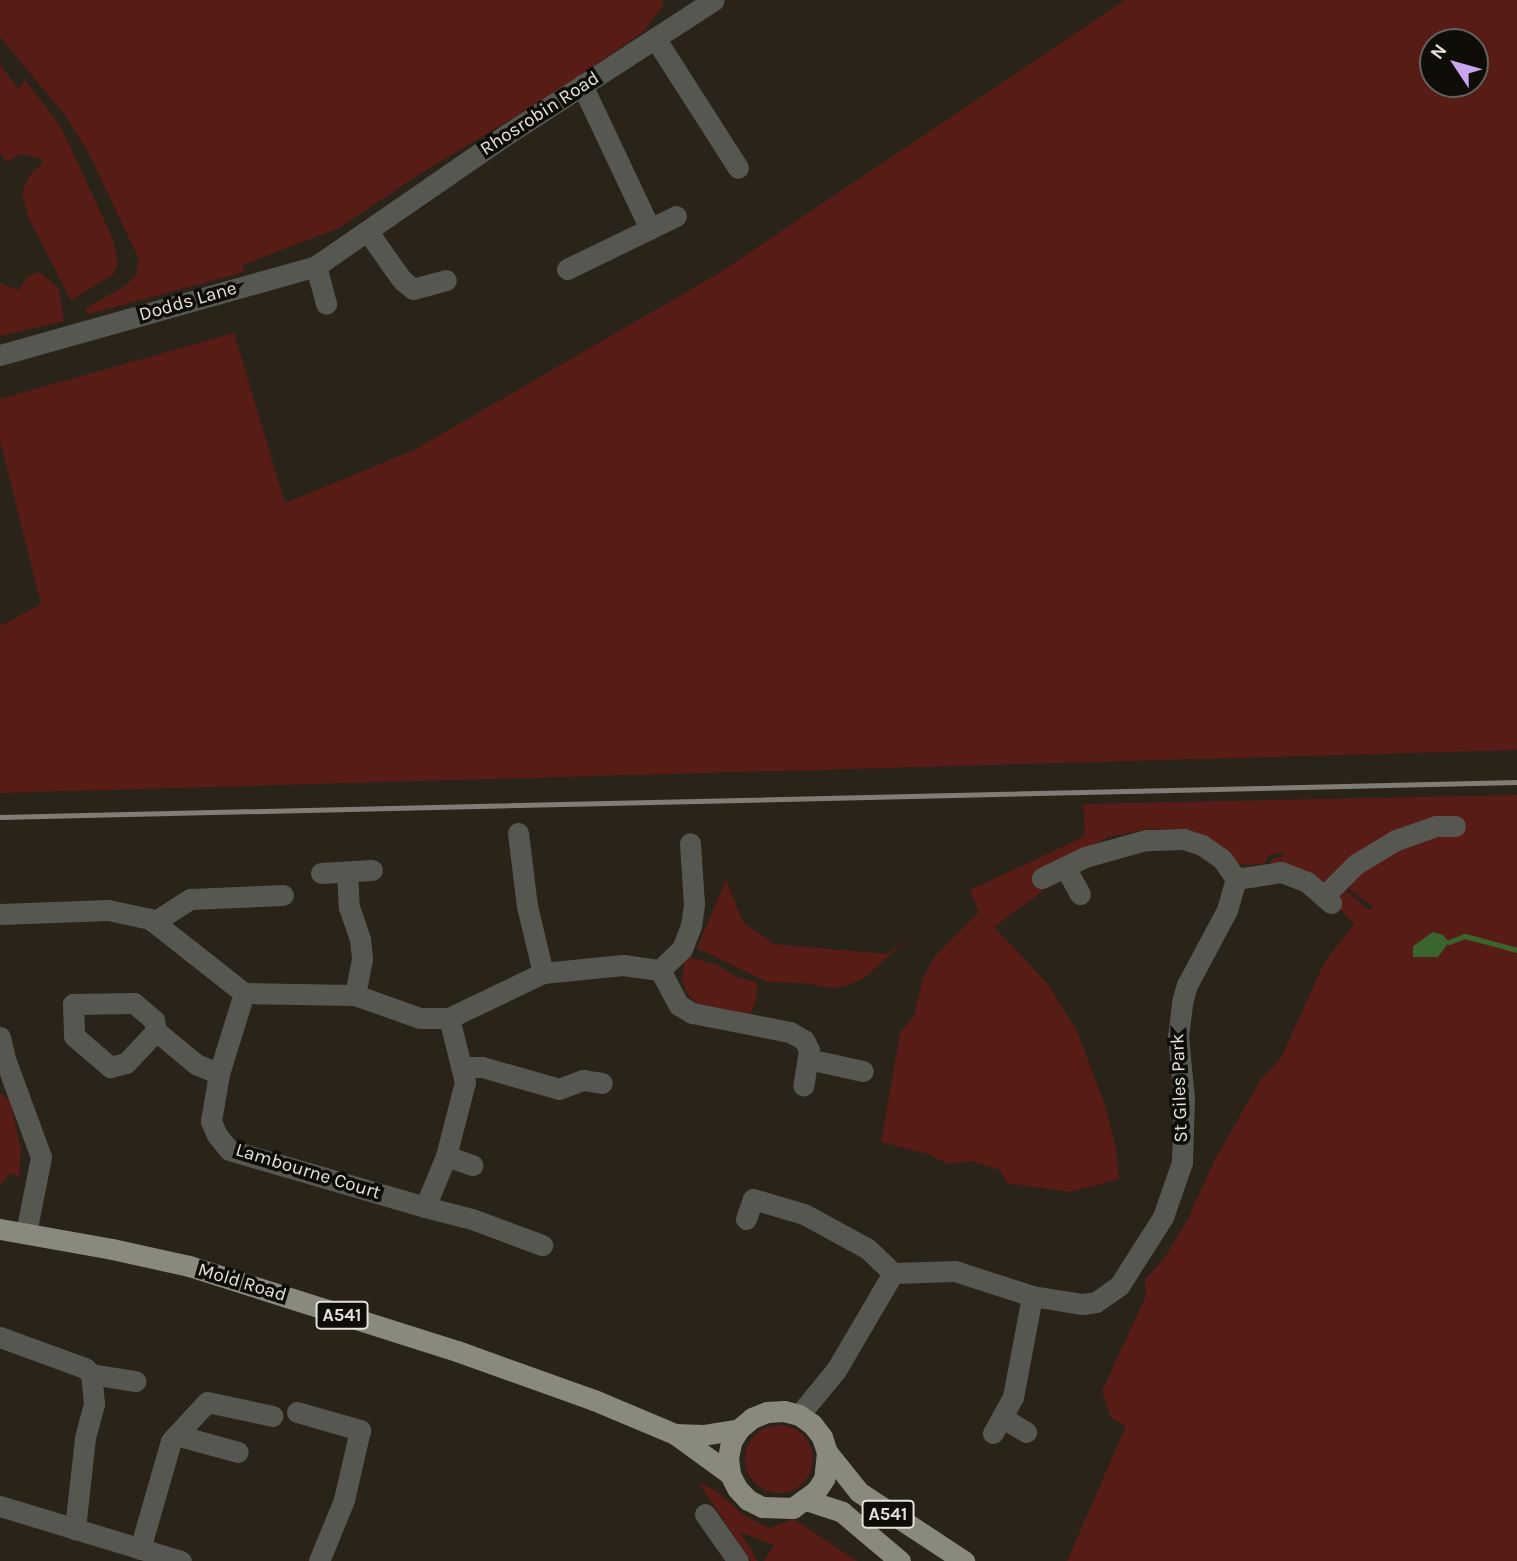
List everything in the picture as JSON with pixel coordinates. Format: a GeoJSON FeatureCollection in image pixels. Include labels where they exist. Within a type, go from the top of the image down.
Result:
{"type":"FeatureCollection","features":[{"type":"Feature","properties":{"kind":"main road","name":"Mold Road"},"geometry":{"type":"LineString","coordinates":[[0,1229],[189,1266],[457,1351],[594,1400],[674,1434],[730,1474]]}},
{"type":"Feature","properties":{"kind":"main road"},"geometry":{"type":"LineString","coordinates":[[783,1411],[799,1415],[812,1424],[822,1437],[827,1452],[824,1479],[806,1500],[793,1507],[777,1510],[762,1507],[737,1488],[730,1474],[730,1450],[739,1429],[752,1418],[767,1412],[783,1411]]}},
{"type":"Feature","properties":{"kind":"main road","name":"Mold Road"},"geometry":{"type":"LineString","coordinates":[[674,1434],[702,1435],[739,1429]]}},
{"type":"Feature","properties":{"kind":"main road","name":"A541"},"geometry":{"type":"LineString","coordinates":[[827,1452],[859,1492],[964,1561]]}},
{"type":"Feature","properties":{"kind":"main road","name":"A541"},"geometry":{"type":"LineString","coordinates":[[806,1500],[842,1512],[900,1561]]}},
{"type":"Feature","properties":{"kind":"street","name":"Rhosrobin Road"},"geometry":{"type":"LineString","coordinates":[[369,232],[509,133],[714,0]]}},
{"type":"Feature","properties":{"kind":"street"},"geometry":{"type":"LineString","coordinates":[[655,38],[737,168]]}},
{"type":"Feature","properties":{"kind":"street"},"geometry":{"type":"LineString","coordinates":[[582,85],[650,229]]}},
{"type":"Feature","properties":{"kind":"street"},"geometry":{"type":"LineString","coordinates":[[567,270],[676,216]]}},
{"type":"Feature","properties":{"kind":"street"},"geometry":{"type":"LineString","coordinates":[[369,232],[402,280],[413,289],[446,280]]}},
{"type":"Feature","properties":{"kind":"street","name":"Dodds Lane"},"geometry":{"type":"LineString","coordinates":[[0,355],[317,266],[369,232]]}},
{"type":"Feature","properties":{"kind":"street"},"geometry":{"type":"LineString","coordinates":[[317,266],[326,304]]}},
{"type":"Feature","properties":{"kind":"street"},"geometry":{"type":"LineString","coordinates":[[1042,878],[1084,857],[1146,840],[1184,839],[1202,845],[1222,859],[1236,878],[1281,872],[1307,882],[1327,899],[1356,864],[1396,840],[1436,826],[1455,826]]}},
{"type":"Feature","properties":{"kind":"street"},"geometry":{"type":"LineString","coordinates":[[518,833],[527,906],[542,973]]}},
{"type":"Feature","properties":{"kind":"street"},"geometry":{"type":"LineString","coordinates":[[660,970],[682,949],[694,904],[690,843]]}},
{"type":"Feature","properties":{"kind":"street"},"geometry":{"type":"LineString","coordinates":[[1065,867],[1080,894]]}},
{"type":"Feature","properties":{"kind":"street"},"geometry":{"type":"LineString","coordinates":[[321,873],[373,870]]}},
{"type":"Feature","properties":{"kind":"street"},"geometry":{"type":"LineString","coordinates":[[347,872],[349,906],[360,939],[362,959],[355,995]]}},
{"type":"Feature","properties":{"kind":"street","name":"St Giles Park"},"geometry":{"type":"LineString","coordinates":[[894,1273],[955,1271],[1032,1296],[1082,1304],[1108,1296],[1119,1286],[1163,1217],[1182,1162],[1184,1099],[1178,1037],[1182,1002],[1187,985],[1227,910],[1236,878]]}},
{"type":"Feature","properties":{"kind":"street"},"geometry":{"type":"LineString","coordinates":[[154,922],[190,899],[284,895]]}},
{"type":"Feature","properties":{"kind":"street"},"geometry":{"type":"LineString","coordinates":[[0,914],[108,910],[154,922],[244,993],[355,995],[420,1018],[449,1018],[542,973],[623,965],[660,970]]}},
{"type":"Feature","properties":{"kind":"street"},"geometry":{"type":"LineString","coordinates":[[660,970],[679,1005],[692,1013],[763,1018],[797,1035],[810,1051],[803,1086]]}},
{"type":"Feature","properties":{"kind":"street","name":"Lambourne Court"},"geometry":{"type":"LineString","coordinates":[[244,993],[219,1074],[211,1121],[217,1135],[229,1150],[450,1216],[472,1219],[542,1245]]}},
{"type":"Feature","properties":{"kind":"street"},"geometry":{"type":"LineString","coordinates":[[425,1207],[446,1156],[465,1082],[449,1018]]}},
{"type":"Feature","properties":{"kind":"street"},"geometry":{"type":"LineString","coordinates":[[156,1031],[196,1064],[219,1074]]}},
{"type":"Feature","properties":{"kind":"street"},"geometry":{"type":"LineString","coordinates":[[0,1037],[5,1075],[41,1157],[26,1233]]}},
{"type":"Feature","properties":{"kind":"street"},"geometry":{"type":"LineString","coordinates":[[808,1059],[838,1073],[863,1071]]}},
{"type":"Feature","properties":{"kind":"street"},"geometry":{"type":"LineString","coordinates":[[461,1067],[482,1067],[559,1088],[583,1080],[602,1083]]}},
{"type":"Feature","properties":{"kind":"street"},"geometry":{"type":"LineString","coordinates":[[446,1156],[472,1165]]}},
{"type":"Feature","properties":{"kind":"street"},"geometry":{"type":"LineString","coordinates":[[746,1219],[752,1199],[804,1214],[868,1249],[894,1273],[836,1370],[799,1415]]}},
{"type":"Feature","properties":{"kind":"street"},"geometry":{"type":"LineString","coordinates":[[1026,1432],[998,1426],[1013,1397],[1032,1296]]}},
{"type":"Feature","properties":{"kind":"street"},"geometry":{"type":"LineString","coordinates":[[0,1337],[85,1368],[92,1374],[135,1381]]}},
{"type":"Feature","properties":{"kind":"street"},"geometry":{"type":"LineString","coordinates":[[75,1529],[85,1438],[94,1404],[92,1374]]}},
{"type":"Feature","properties":{"kind":"street"},"geometry":{"type":"LineString","coordinates":[[140,1549],[171,1441],[207,1402],[273,1416]]}},
{"type":"Feature","properties":{"kind":"street"},"geometry":{"type":"LineString","coordinates":[[297,1412],[360,1430],[344,1500],[319,1561]]}},
{"type":"Feature","properties":{"kind":"street"},"geometry":{"type":"LineString","coordinates":[[176,1435],[238,1452]]}},
{"type":"Feature","properties":{"kind":"street"},"geometry":{"type":"LineString","coordinates":[[0,1506],[181,1561]]}},
{"type":"Feature","properties":{"kind":"street"},"geometry":{"type":"LineString","coordinates":[[705,1514],[738,1561]]}},
{"type":"Feature","properties":{"kind":"shaded area"},"geometry":{"type":"Polygon","coordinates":[[[0,0],[661,0],[664,5],[643,32],[556,92],[415,177],[339,228],[242,265],[244,272],[89,314],[85,309],[126,285],[136,275],[139,259],[90,156],[65,115],[0,37],[0,0]]]}},
{"type":"Feature","properties":{"kind":"shaded area"},"geometry":{"type":"Polygon","coordinates":[[[1125,0],[1517,0],[1517,750],[0,793],[0,626],[41,604],[0,441],[0,399],[234,333],[285,503],[414,450],[719,273],[1125,0]]]}},
{"type":"Feature","properties":{"kind":"shaded area"},"geometry":{"type":"Polygon","coordinates":[[[0,64],[18,89],[25,80],[61,127],[113,239],[118,262],[113,275],[71,300],[28,217],[22,193],[29,176],[43,163],[39,158],[21,154],[6,162],[0,152],[0,64]]]}},
{"type":"Feature","properties":{"kind":"shaded area"},"geometry":{"type":"Polygon","coordinates":[[[40,272],[59,289],[64,321],[0,336],[0,283],[18,290],[28,276],[40,272]]]}},
{"type":"Feature","properties":{"kind":"shaded area"},"geometry":{"type":"Polygon","coordinates":[[[1517,795],[1517,1561],[1067,1561],[1126,1426],[1111,1418],[1102,1391],[1146,1296],[1145,1280],[1165,1257],[1189,1217],[1214,1161],[1261,1079],[1281,1058],[1324,963],[1354,924],[1334,903],[1343,888],[1369,910],[1373,907],[1345,885],[1358,872],[1435,823],[1334,882],[1328,877],[1322,884],[1270,864],[1272,859],[1282,857],[1283,852],[1269,855],[1264,864],[1243,865],[1174,830],[1149,829],[1108,837],[1033,876],[1043,891],[994,927],[1047,983],[1076,1029],[1105,1105],[1116,1148],[1119,1179],[1070,1192],[1007,1183],[1000,1170],[972,1161],[948,1164],[928,1154],[881,1142],[900,1033],[914,1015],[923,978],[934,957],[979,912],[970,890],[1085,836],[1083,804],[1517,795]]]}},
{"type":"Feature","properties":{"kind":"shaded area"},"geometry":{"type":"Polygon","coordinates":[[[726,880],[743,922],[774,944],[887,954],[909,938],[863,979],[846,986],[833,988],[802,983],[767,982],[697,948],[726,880]]]}},
{"type":"Feature","properties":{"kind":"shaded area"},"geometry":{"type":"Polygon","coordinates":[[[1433,932],[1443,935],[1449,942],[1438,957],[1413,957],[1413,946],[1433,932]]]}},
{"type":"Feature","properties":{"kind":"shaded area"},"geometry":{"type":"Polygon","coordinates":[[[689,957],[717,965],[737,977],[758,983],[756,1001],[750,1014],[698,1004],[688,995],[682,980],[684,963],[689,957]]]}},
{"type":"Feature","properties":{"kind":"shaded area"},"geometry":{"type":"Polygon","coordinates":[[[0,1094],[10,1100],[21,1149],[19,1178],[10,1173],[0,1186],[0,1094]]]}},
{"type":"Feature","properties":{"kind":"shaded area"},"geometry":{"type":"Polygon","coordinates":[[[772,1425],[786,1425],[798,1430],[808,1440],[813,1459],[808,1478],[798,1488],[786,1493],[772,1493],[760,1488],[750,1478],[745,1466],[745,1452],[750,1440],[760,1430],[772,1425]]]}},
{"type":"Feature","properties":{"kind":"shaded area"},"geometry":{"type":"Polygon","coordinates":[[[698,1482],[715,1490],[745,1516],[769,1528],[794,1519],[857,1561],[764,1561],[774,1545],[740,1532],[758,1561],[751,1561],[698,1482]]]}},
{"type":"Feature","properties":{"kind":"waterway"},"geometry":{"type":"LineString","coordinates":[[1449,942],[1465,936],[1517,950]]}},
{"type":"Feature","properties":{"kind":"railway"},"geometry":{"type":"LineString","coordinates":[[0,817],[1517,782]]}}]}
